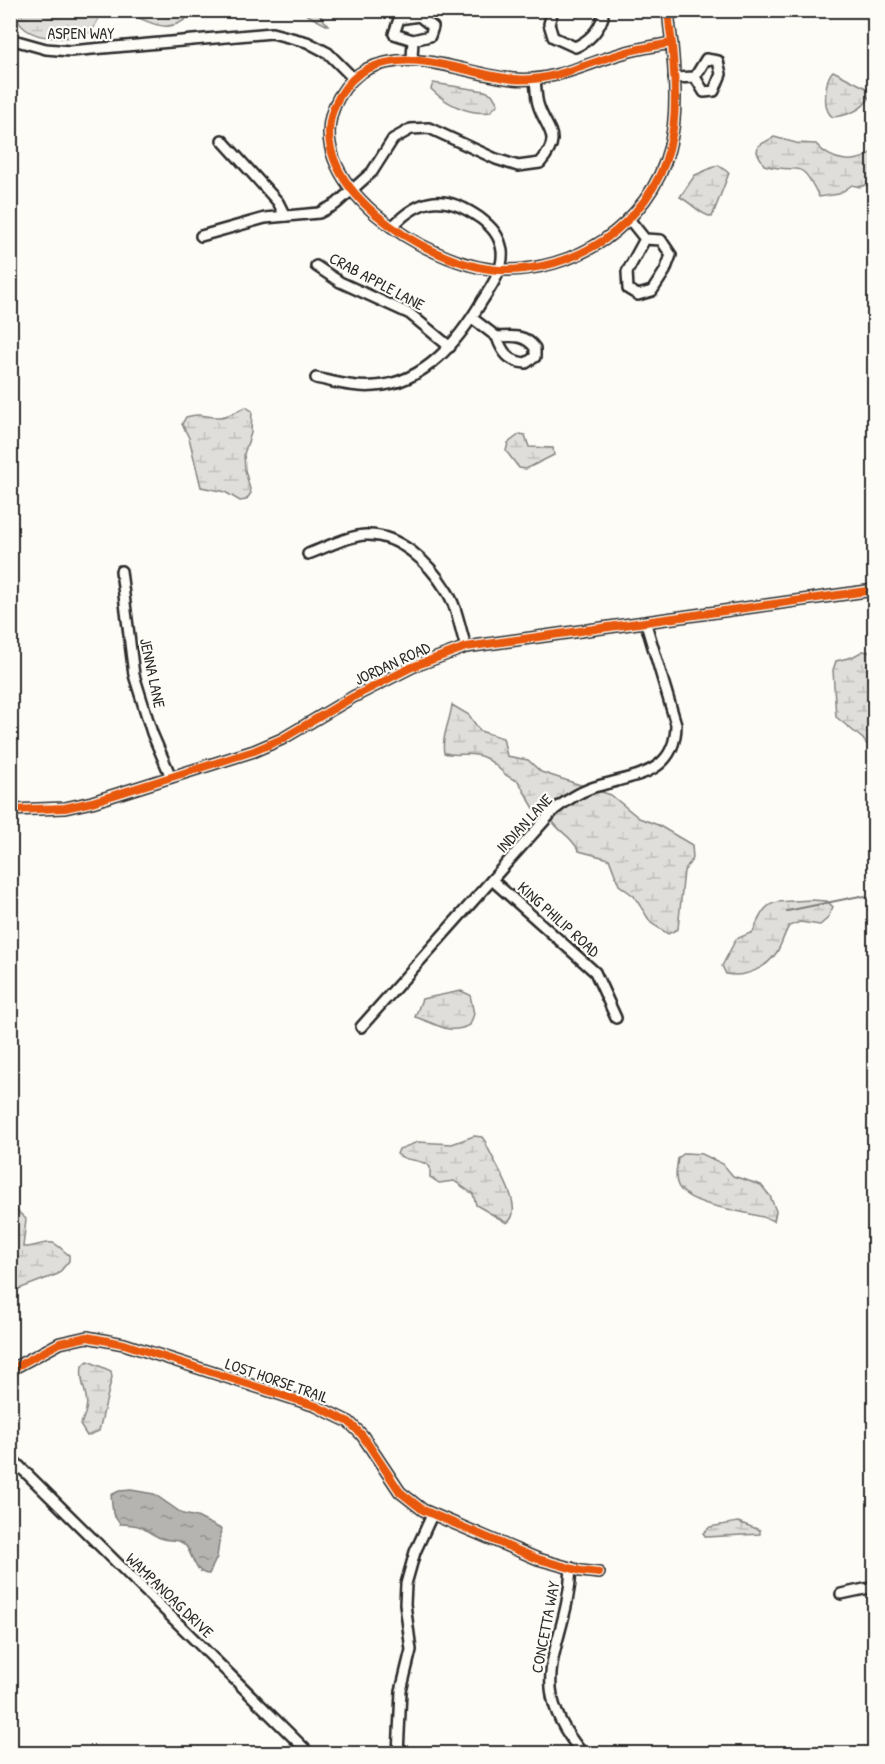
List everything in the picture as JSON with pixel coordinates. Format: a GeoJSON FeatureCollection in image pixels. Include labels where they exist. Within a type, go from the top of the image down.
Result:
{"type":"FeatureCollection","features":[{"type":"Feature","properties":{"kind":"street"},"geometry":{"type":"LineString","coordinates":[[553,10],[549,24],[553,37],[575,47],[585,43],[596,32],[603,17],[600,10]]}},
{"type":"Feature","properties":{"kind":"street"},"geometry":{"type":"LineString","coordinates":[[669,10],[672,43],[674,78],[674,122],[669,150],[656,182],[642,205],[629,219],[595,246],[558,262],[499,270],[441,254],[392,227],[352,188],[334,160],[327,136],[335,104],[353,78],[367,70],[395,61],[412,59],[496,77],[535,80],[642,48],[672,43]]}},
{"type":"Feature","properties":{"kind":"street","name":"ASPEN WAY"},"geometry":{"type":"LineString","coordinates":[[10,39],[46,50],[70,51],[239,35],[282,34],[308,42],[328,53],[353,78]]}},
{"type":"Feature","properties":{"kind":"street"},"geometry":{"type":"LineString","coordinates":[[412,59],[413,40]]}},
{"type":"Feature","properties":{"kind":"street"},"geometry":{"type":"LineString","coordinates":[[575,47],[579,66]]}},
{"type":"Feature","properties":{"kind":"street"},"geometry":{"type":"LineString","coordinates":[[674,78],[695,77]]}},
{"type":"Feature","properties":{"kind":"street"},"geometry":{"type":"LineString","coordinates":[[201,236],[265,218],[319,213],[336,204],[372,172],[393,139],[411,129],[429,128],[496,159],[519,166],[540,163],[550,151],[553,135],[538,104],[535,80]]}},
{"type":"Feature","properties":{"kind":"street"},"geometry":{"type":"LineString","coordinates":[[222,140],[278,202],[285,216]]}},
{"type":"Feature","properties":{"kind":"street"},"geometry":{"type":"LineString","coordinates":[[316,378],[362,386],[383,386],[416,374],[450,346],[472,318],[499,270],[502,253],[499,237],[482,220],[455,202],[441,201],[414,207],[392,227]]}},
{"type":"Feature","properties":{"kind":"street"},"geometry":{"type":"LineString","coordinates":[[629,219],[645,239],[661,240],[670,255],[665,271],[652,291],[638,295],[628,289],[627,272],[645,239]]}},
{"type":"Feature","properties":{"kind":"street","name":"CRAB APPLE LANE"},"geometry":{"type":"LineString","coordinates":[[316,266],[340,282],[410,314],[450,346]]}},
{"type":"Feature","properties":{"kind":"street"},"geometry":{"type":"LineString","coordinates":[[472,318],[497,337]]}},
{"type":"Feature","properties":{"kind":"street"},"geometry":{"type":"LineString","coordinates":[[308,554],[362,535],[387,537],[399,542],[410,549],[447,591],[466,648]]}},
{"type":"Feature","properties":{"kind":"street","name":"JENNA LANE"},"geometry":{"type":"LineString","coordinates":[[121,571],[134,675],[152,733],[171,777]]}},
{"type":"Feature","properties":{"kind":"street","name":"JORDAN ROAD"},"geometry":{"type":"LineString","coordinates":[[10,810],[74,807],[116,796],[282,739],[353,697],[412,667],[466,648],[874,590]]}},
{"type":"Feature","properties":{"kind":"street","name":"INDIAN LANE"},"geometry":{"type":"LineString","coordinates":[[361,1027],[554,810],[567,800],[596,786],[638,777],[655,770],[667,756],[676,732],[676,724],[646,624]]}},
{"type":"Feature","properties":{"kind":"street","name":"KING PHILIP ROAD"},"geometry":{"type":"LineString","coordinates":[[492,880],[595,972],[616,1018]]}},
{"type":"Feature","properties":{"kind":"street","name":"LOST HORSE TRAIL"},"geometry":{"type":"LineString","coordinates":[[10,1370],[60,1343],[87,1337],[124,1344],[316,1406],[349,1422],[373,1448],[400,1492],[432,1515],[538,1559],[599,1573]]}},
{"type":"Feature","properties":{"kind":"street","name":"WAMPANOAG DRIVE"},"geometry":{"type":"LineString","coordinates":[[10,1457],[310,1754]]}},
{"type":"Feature","properties":{"kind":"street"},"geometry":{"type":"LineString","coordinates":[[398,1754],[401,1691],[411,1650],[405,1604],[406,1584],[415,1552],[432,1515]]}},
{"type":"Feature","properties":{"kind":"street","name":"CONCETTA WAY"},"geometry":{"type":"LineString","coordinates":[[571,1568],[567,1607],[558,1634],[549,1687],[552,1706],[568,1736],[583,1754]]}},
{"type":"Feature","properties":{"kind":"street"},"geometry":{"type":"LineString","coordinates":[[841,1594],[874,1587]]}},
{"type":"Feature","properties":{"kind":"green space"},"geometry":{"type":"Polygon","coordinates":[[[194,10],[182,22],[170,26],[158,25],[126,13],[115,11],[104,13],[91,32],[62,38],[40,36],[23,27],[17,19],[20,11],[194,10]]]}},
{"type":"Feature","properties":{"kind":"green space"},"geometry":{"type":"Polygon","coordinates":[[[300,11],[316,11],[328,25],[326,25],[300,11]]]}},
{"type":"Feature","properties":{"kind":"green space"},"geometry":{"type":"Polygon","coordinates":[[[833,71],[872,91],[862,107],[846,115],[833,117],[829,114],[826,87],[833,71]]]}},
{"type":"Feature","properties":{"kind":"green space"},"geometry":{"type":"Polygon","coordinates":[[[433,83],[485,91],[492,94],[498,104],[490,112],[466,110],[451,104],[437,94],[431,89],[433,83]]]}},
{"type":"Feature","properties":{"kind":"green space"},"geometry":{"type":"Polygon","coordinates":[[[774,137],[796,143],[816,144],[836,158],[844,160],[860,159],[874,150],[874,189],[868,184],[860,187],[852,185],[839,194],[819,197],[803,171],[764,165],[757,152],[758,146],[774,137]]]}},
{"type":"Feature","properties":{"kind":"green space"},"geometry":{"type":"Polygon","coordinates":[[[718,165],[729,173],[712,217],[703,214],[680,197],[695,175],[718,165]]]}},
{"type":"Feature","properties":{"kind":"green space"},"geometry":{"type":"Polygon","coordinates":[[[246,407],[252,411],[251,433],[244,454],[245,470],[251,493],[246,500],[240,501],[225,492],[201,487],[189,438],[182,424],[186,417],[197,415],[222,417],[246,407]]]}},
{"type":"Feature","properties":{"kind":"green space"},"geometry":{"type":"Polygon","coordinates":[[[520,434],[525,435],[529,447],[553,448],[554,455],[526,469],[519,468],[506,451],[508,443],[520,434]]]}},
{"type":"Feature","properties":{"kind":"green space"},"geometry":{"type":"Polygon","coordinates":[[[863,651],[874,653],[874,754],[863,739],[836,717],[833,670],[836,661],[852,657],[863,651]]]}},
{"type":"Feature","properties":{"kind":"green space"},"geometry":{"type":"Polygon","coordinates":[[[452,705],[469,715],[480,731],[503,738],[507,756],[528,760],[541,772],[611,795],[639,818],[658,825],[692,845],[693,858],[684,871],[678,929],[668,934],[651,923],[634,896],[619,885],[609,859],[579,851],[551,819],[538,815],[518,781],[483,757],[473,754],[444,753],[445,735],[452,705]]]}},
{"type":"Feature","properties":{"kind":"green space"},"geometry":{"type":"Polygon","coordinates":[[[827,901],[833,907],[827,919],[820,925],[800,922],[789,926],[777,952],[767,963],[754,971],[740,975],[726,974],[722,966],[736,939],[753,932],[768,906],[780,902],[827,901]]]}},
{"type":"Feature","properties":{"kind":"green space"},"geometry":{"type":"Polygon","coordinates":[[[461,991],[470,995],[474,1014],[470,1025],[448,1029],[415,1017],[422,999],[461,991]]]}},
{"type":"Feature","properties":{"kind":"green space"},"geometry":{"type":"Polygon","coordinates":[[[474,1136],[482,1137],[485,1141],[511,1195],[512,1216],[507,1223],[476,1205],[473,1194],[454,1181],[439,1183],[430,1177],[430,1167],[426,1164],[397,1154],[399,1149],[418,1142],[452,1144],[474,1136]]]}},
{"type":"Feature","properties":{"kind":"green space"},"geometry":{"type":"Polygon","coordinates":[[[685,1153],[702,1154],[723,1164],[733,1176],[761,1185],[770,1196],[776,1211],[774,1221],[699,1201],[681,1190],[676,1179],[676,1170],[678,1158],[685,1153]]]}},
{"type":"Feature","properties":{"kind":"green space"},"geometry":{"type":"Polygon","coordinates":[[[10,1204],[26,1219],[23,1247],[53,1243],[69,1255],[69,1261],[58,1274],[11,1292],[10,1204]]]}},
{"type":"Feature","properties":{"kind":"green space"},"geometry":{"type":"Polygon","coordinates":[[[88,1361],[111,1371],[112,1377],[99,1431],[87,1436],[80,1425],[85,1415],[87,1400],[82,1382],[82,1366],[88,1361]]]}},
{"type":"Feature","properties":{"kind":"green space"},"geometry":{"type":"Polygon","coordinates":[[[738,1522],[760,1530],[760,1534],[706,1537],[703,1533],[710,1527],[738,1522]]]}},
{"type":"Feature","properties":{"kind":"water"},"geometry":{"type":"Polygon","coordinates":[[[131,1490],[154,1494],[183,1514],[197,1517],[221,1529],[217,1557],[209,1574],[197,1568],[183,1543],[160,1538],[139,1526],[120,1524],[113,1514],[111,1495],[119,1491],[131,1490]]]}},
{"type":"Feature","properties":{"kind":"waterway"},"geometry":{"type":"LineString","coordinates":[[787,911],[860,896],[874,900]]}},
{"type":"Feature","properties":{"kind":"cycle path"},"geometry":{"type":"LineString","coordinates":[[669,10],[669,23],[672,41],[674,71],[675,111],[665,163],[653,188],[626,222],[604,240],[568,259],[528,269],[500,270],[471,265],[438,253],[405,236],[375,214],[350,187],[334,159],[329,128],[339,97],[351,81],[367,69],[385,63],[422,61],[513,79],[541,78],[629,51],[672,43]]}},
{"type":"Feature","properties":{"kind":"cycle path"},"geometry":{"type":"LineString","coordinates":[[10,810],[65,808],[92,802],[254,751],[282,739],[353,697],[412,667],[466,647],[874,590]]}},
{"type":"Feature","properties":{"kind":"cycle path"},"geometry":{"type":"LineString","coordinates":[[10,1370],[60,1343],[87,1337],[124,1344],[316,1406],[349,1422],[362,1435],[400,1492],[423,1510],[538,1559],[581,1571],[599,1573]]}}]}
